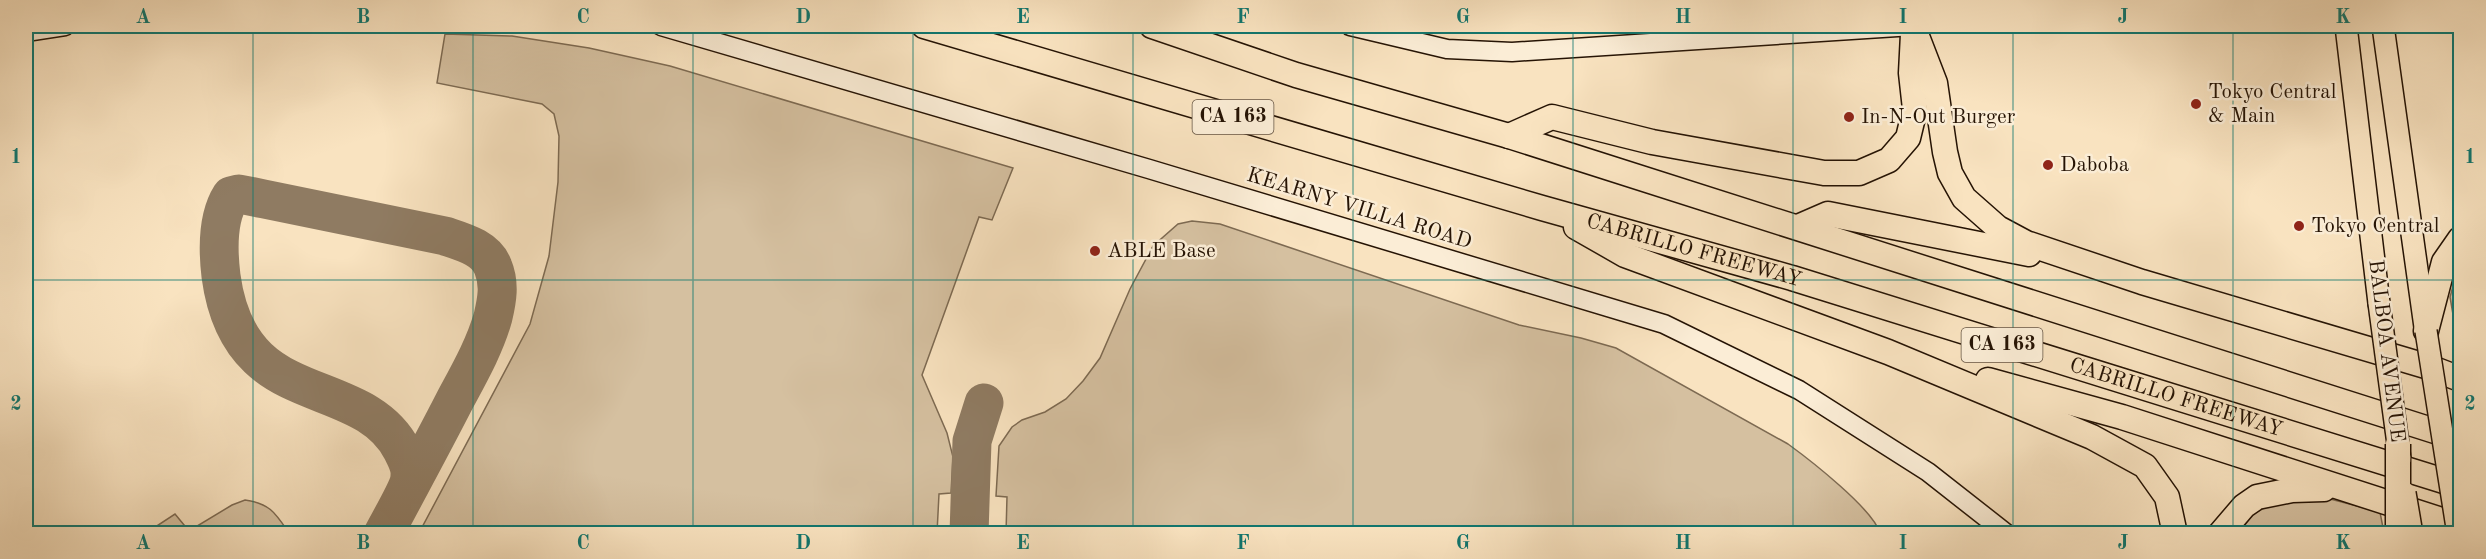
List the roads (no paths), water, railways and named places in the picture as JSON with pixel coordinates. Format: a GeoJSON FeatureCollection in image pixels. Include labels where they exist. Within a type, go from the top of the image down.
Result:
{"type":"FeatureCollection","features":[{"type":"Feature","properties":{"kind":"highway","name":"CABRILLO FREEWAY"},"geometry":{"type":"LineString","coordinates":[[924,26],[1542,208],[1792,278],[2460,486]]}},
{"type":"Feature","properties":{"kind":"highway","name":"CA 163"},"geometry":{"type":"LineString","coordinates":[[1152,26],[1296,75],[1509,136],[2460,439]]}},
{"type":"Feature","properties":{"kind":"highway"},"geometry":{"type":"LineString","coordinates":[[1509,136],[1552,117],[1652,142],[1824,173],[1859,173],[1888,160],[1908,138],[1915,109],[1911,73],[1915,26]]}},
{"type":"Feature","properties":{"kind":"highway"},"geometry":{"type":"LineString","coordinates":[[1915,26],[1935,83],[1950,172],[1964,198],[1989,222],[2012,236],[2142,282]]}},
{"type":"Feature","properties":{"kind":"highway"},"geometry":{"type":"LineString","coordinates":[[1542,208],[1625,255],[1888,352],[2092,437],[2145,466],[2167,497],[2175,534]]}},
{"type":"Feature","properties":{"kind":"highway"},"geometry":{"type":"LineString","coordinates":[[1798,227],[1828,214],[2019,251],[2142,282],[2428,367],[2460,374]]}},
{"type":"Feature","properties":{"kind":"highway"},"geometry":{"type":"LineString","coordinates":[[2426,331],[2444,262],[2460,239]]}},
{"type":"Feature","properties":{"kind":"highway"},"geometry":{"type":"LineString","coordinates":[[1888,352],[2122,417],[2460,526]]}},
{"type":"Feature","properties":{"kind":"highway"},"geometry":{"type":"LineString","coordinates":[[2428,367],[2460,380]]}},
{"type":"Feature","properties":{"kind":"highway"},"geometry":{"type":"LineString","coordinates":[[2398,444],[2398,534]]}},
{"type":"Feature","properties":{"kind":"highway"},"geometry":{"type":"LineString","coordinates":[[2220,532],[2244,506],[2257,496],[2292,490],[2340,488]]}},
{"type":"Feature","properties":{"kind":"main road"},"geometry":{"type":"LineString","coordinates":[[26,32],[65,26]]}},
{"type":"Feature","properties":{"kind":"main road","name":"KEARNY VILLA ROAD"},"geometry":{"type":"LineString","coordinates":[[661,26],[1149,169],[1664,324],[1799,390],[1928,472],[2003,532]]}},
{"type":"Feature","properties":{"kind":"main road"},"geometry":{"type":"LineString","coordinates":[[1350,26],[1447,49],[1512,52],[1915,26]]}},
{"type":"Feature","properties":{"kind":"main road","name":"BALBOA AVENUE"},"geometry":{"type":"LineString","coordinates":[[2346,26],[2379,303],[2412,534]]}},
{"type":"Feature","properties":{"kind":"main road","name":"BALBOA AVENUE"},"geometry":{"type":"LineString","coordinates":[[2383,26],[2426,331],[2458,534]]}},
{"type":"Feature","properties":{"kind":"place","name":"Tokyo Central & Main"},"geometry":{"type":"Point","coordinates":[2196,104]}},
{"type":"Feature","properties":{"kind":"place","name":"In-N-Out Burger"},"geometry":{"type":"Point","coordinates":[1849,117]}},
{"type":"Feature","properties":{"kind":"place","name":"Daboba"},"geometry":{"type":"Point","coordinates":[2048,165]}},
{"type":"Feature","properties":{"kind":"place","name":"Tokyo Central"},"geometry":{"type":"Point","coordinates":[2299,226]}},
{"type":"Feature","properties":{"kind":"place","name":"ABLE Base"},"geometry":{"type":"Point","coordinates":[1095,251]}}]}
